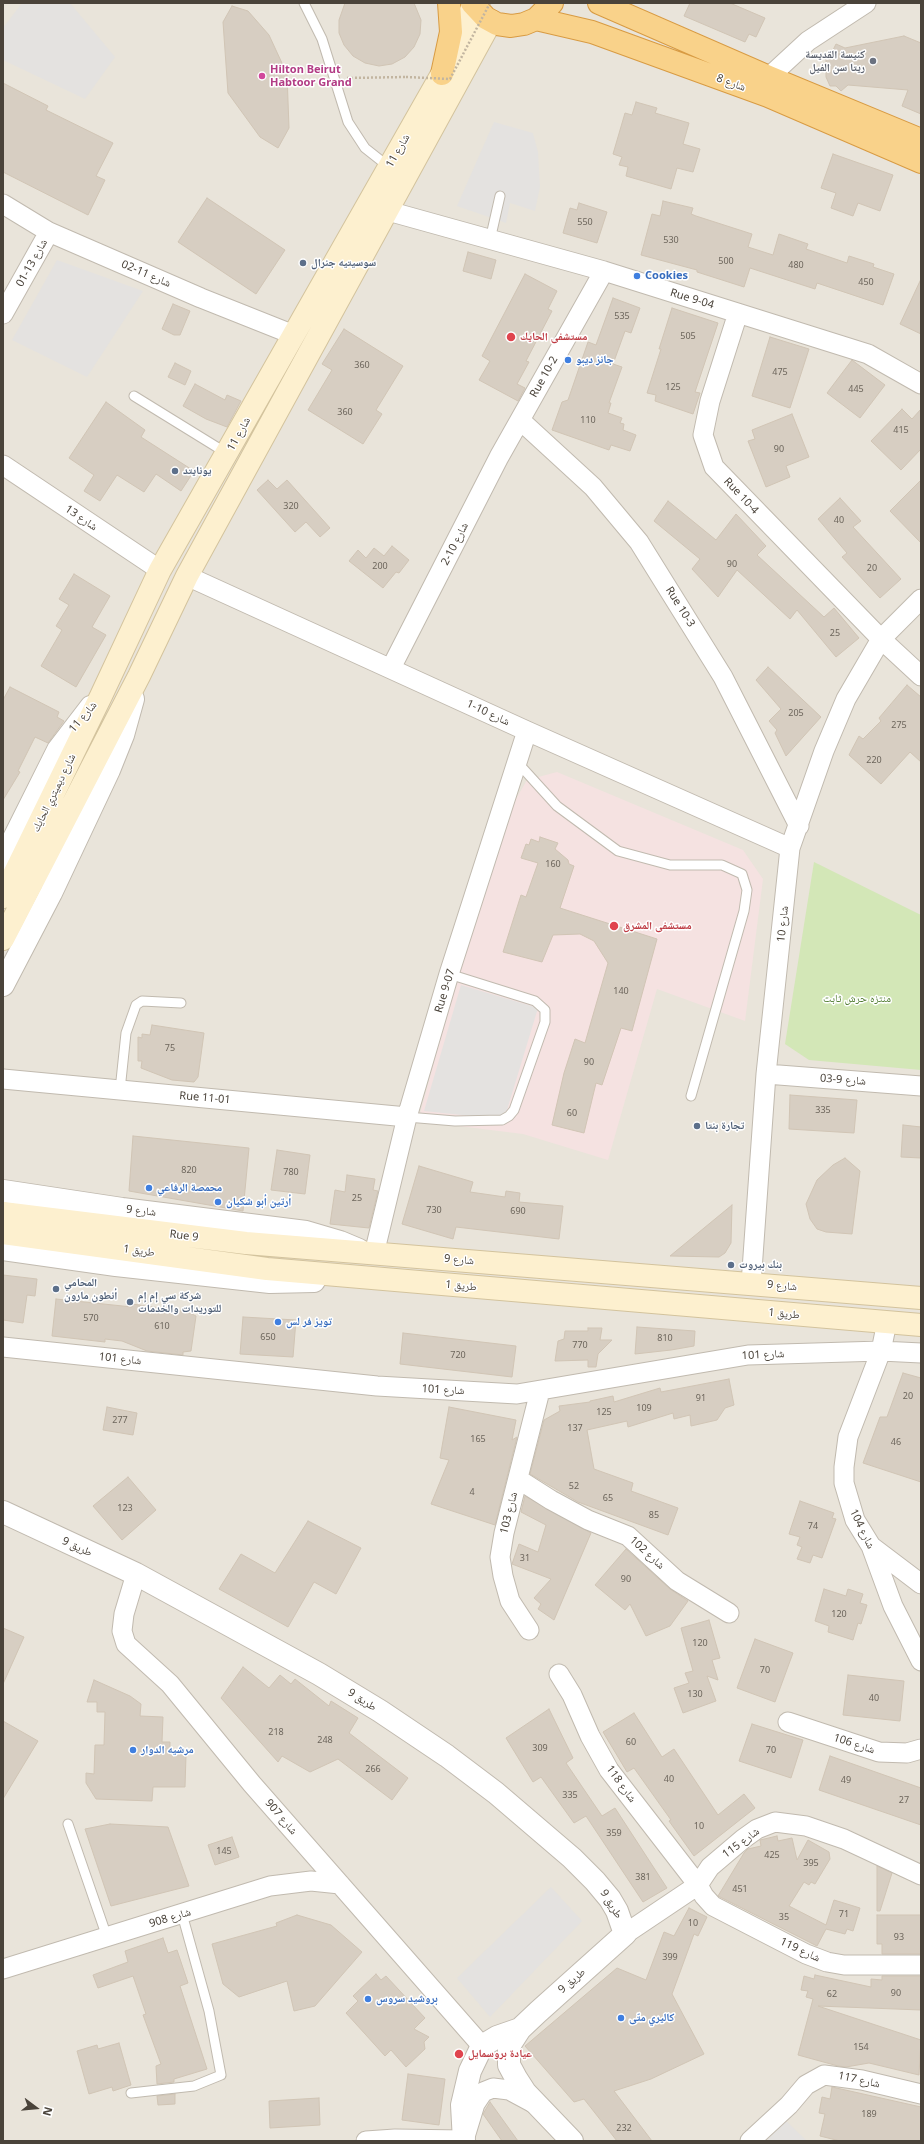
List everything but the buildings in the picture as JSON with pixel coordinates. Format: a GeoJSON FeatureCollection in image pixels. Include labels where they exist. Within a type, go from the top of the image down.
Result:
{"type":"FeatureCollection","features":[{"type":"Feature","properties":{"kind":"highway"},"geometry":{"type":"LineString","coordinates":[[442,74],[451,32],[449,3]]}},
{"type":"Feature","properties":{"kind":"highway"},"geometry":{"type":"LineString","coordinates":[[481,8],[511,26],[524,24],[536,19],[552,3]]}},
{"type":"Feature","properties":{"kind":"highway","name":"شارع 8"},"geometry":{"type":"LineString","coordinates":[[599,3],[769,77],[921,140]]}},
{"type":"Feature","properties":{"kind":"highway","name":"شارع 8"},"geometry":{"type":"LineString","coordinates":[[536,19],[592,32],[768,96],[921,162]]}},
{"type":"Feature","properties":{"kind":"main road","name":"شارع 11"},"geometry":{"type":"LineString","coordinates":[[101,696],[160,570],[228,454],[389,166],[481,8]]}},
{"type":"Feature","properties":{"kind":"main road","name":"شارع 11"},"geometry":{"type":"LineString","coordinates":[[11,896],[139,676],[187,576],[388,211],[481,8]]}},
{"type":"Feature","properties":{"kind":"main road","name":"شارع ديميتري الحايك"},"geometry":{"type":"LineString","coordinates":[[11,896],[101,696]]}},
{"type":"Feature","properties":{"kind":"main road"},"geometry":{"type":"LineString","coordinates":[[3,939],[11,896]]}},
{"type":"Feature","properties":{"kind":"main road","name":"Rue 9"},"geometry":{"type":"LineString","coordinates":[[3,1214],[185,1236],[370,1253]]}},
{"type":"Feature","properties":{"kind":"main road","name":"طريق 1"},"geometry":{"type":"LineString","coordinates":[[3,1233],[268,1270],[921,1325]]}},
{"type":"Feature","properties":{"kind":"main road","name":"شارع 9"},"geometry":{"type":"LineString","coordinates":[[370,1253],[921,1298]]}},
{"type":"Feature","properties":{"kind":"street"},"geometry":{"type":"LineString","coordinates":[[769,77],[808,41],[866,3]]}},
{"type":"Feature","properties":{"kind":"street","name":"شارع 11-02"},"geometry":{"type":"LineString","coordinates":[[3,204],[49,232],[201,298],[294,335]]}},
{"type":"Feature","properties":{"kind":"street","name":"Rue 9-04"},"geometry":{"type":"LineString","coordinates":[[388,211],[604,271],[868,354],[921,384]]}},
{"type":"Feature","properties":{"kind":"street","name":"شارع 13-01"},"geometry":{"type":"LineString","coordinates":[[3,314],[49,232]]}},
{"type":"Feature","properties":{"kind":"street","name":"Rue 10-2"},"geometry":{"type":"LineString","coordinates":[[520,420],[604,271]]}},
{"type":"Feature","properties":{"kind":"street","name":"Rue 10-4"},"geometry":{"type":"LineString","coordinates":[[738,313],[710,401],[703,436],[714,467],[881,639],[921,676]]}},
{"type":"Feature","properties":{"kind":"street","name":"شارع 10-2"},"geometry":{"type":"LineString","coordinates":[[391,668],[520,420]]}},
{"type":"Feature","properties":{"kind":"street","name":"Rue 10-3"},"geometry":{"type":"LineString","coordinates":[[520,420],[593,488],[639,542],[723,677],[799,826]]}},
{"type":"Feature","properties":{"kind":"street","name":"شارع 13"},"geometry":{"type":"LineString","coordinates":[[3,465],[160,570]]}},
{"type":"Feature","properties":{"kind":"street","name":"شارع 10-1"},"geometry":{"type":"LineString","coordinates":[[187,576],[527,731],[790,848]]}},
{"type":"Feature","properties":{"kind":"street","name":"شارع 10"},"geometry":{"type":"LineString","coordinates":[[751,1284],[766,1074],[790,848],[799,826],[824,751],[846,699],[881,639],[921,599]]}},
{"type":"Feature","properties":{"kind":"street","name":"شارع 11"},"geometry":{"type":"LineString","coordinates":[[3,985],[51,893],[109,770],[123,735],[139,676]]}},
{"type":"Feature","properties":{"kind":"street","name":"شارع 11"},"geometry":{"type":"LineString","coordinates":[[4,857],[58,750],[72,730],[101,696]]}},
{"type":"Feature","properties":{"kind":"street","name":"Rue 9-07"},"geometry":{"type":"LineString","coordinates":[[370,1253],[407,1117],[449,974],[527,731]]}},
{"type":"Feature","properties":{"kind":"street","name":"شارع 9-03"},"geometry":{"type":"LineString","coordinates":[[766,1074],[921,1086]]}},
{"type":"Feature","properties":{"kind":"street","name":"Rue 11-01"},"geometry":{"type":"LineString","coordinates":[[3,1079],[407,1117]]}},
{"type":"Feature","properties":{"kind":"street","name":"شارع 9"},"geometry":{"type":"LineString","coordinates":[[3,1191],[122,1209],[306,1232],[370,1253]]}},
{"type":"Feature","properties":{"kind":"street"},"geometry":{"type":"LineString","coordinates":[[3,1249],[116,1265],[270,1282],[363,1278]]}},
{"type":"Feature","properties":{"kind":"street","name":"شارع 104"},"geometry":{"type":"LineString","coordinates":[[887,1322],[881,1352],[848,1437],[844,1467],[844,1483],[855,1520],[871,1546],[893,1606],[921,1661]]}},
{"type":"Feature","properties":{"kind":"street","name":"شارع 101"},"geometry":{"type":"LineString","coordinates":[[3,1348],[377,1386],[517,1394],[748,1355],[881,1352],[921,1353]]}},
{"type":"Feature","properties":{"kind":"street","name":"شارع 103"},"geometry":{"type":"LineString","coordinates":[[529,1630],[510,1601],[502,1576],[500,1557],[504,1533],[540,1391]]}},
{"type":"Feature","properties":{"kind":"street","name":"شارع 102"},"geometry":{"type":"LineString","coordinates":[[518,1479],[551,1500],[588,1520],[628,1536],[677,1581],[729,1613]]}},
{"type":"Feature","properties":{"kind":"street","name":"طريق 9"},"geometry":{"type":"LineString","coordinates":[[3,1501],[47,1532]]}},
{"type":"Feature","properties":{"kind":"street","name":"طريق 9"},"geometry":{"type":"LineString","coordinates":[[3,1512],[136,1574],[345,1689],[472,1774],[518,1810],[572,1858],[595,1881],[610,1899],[617,1911],[625,1934]]}},
{"type":"Feature","properties":{"kind":"street"},"geometry":{"type":"LineString","coordinates":[[871,1546],[921,1584]]}},
{"type":"Feature","properties":{"kind":"street","name":"شارع 907"},"geometry":{"type":"LineString","coordinates":[[136,1574],[124,1614],[122,1631],[126,1644],[170,1684],[252,1784],[482,2046]]}},
{"type":"Feature","properties":{"kind":"street","name":"شارع 118"},"geometry":{"type":"LineString","coordinates":[[559,1674],[572,1695],[590,1736],[609,1770],[698,1885]]}},
{"type":"Feature","properties":{"kind":"street","name":"شارع 106"},"geometry":{"type":"LineString","coordinates":[[788,1722],[879,1752],[907,1753],[921,1749]]}},
{"type":"Feature","properties":{"kind":"street","name":"شارع 115"},"geometry":{"type":"LineString","coordinates":[[625,1934],[698,1885],[710,1867],[737,1844],[757,1829],[774,1822],[806,1826],[844,1839],[921,1875]]}},
{"type":"Feature","properties":{"kind":"street","name":"شارع 908"},"geometry":{"type":"LineString","coordinates":[[3,1969],[270,1886],[311,1881],[340,1884]]}},
{"type":"Feature","properties":{"kind":"street","name":"شارع 119"},"geometry":{"type":"LineString","coordinates":[[698,1885],[704,1896],[714,1906],[806,1954],[827,1962],[844,1965],[921,1965]]}},
{"type":"Feature","properties":{"kind":"street","name":"9 طريق"},"geometry":{"type":"LineString","coordinates":[[572,2141],[543,2108],[525,2092],[509,2065],[509,2046],[520,2029],[625,1934]]}},
{"type":"Feature","properties":{"kind":"street","name":"9 طريق"},"geometry":{"type":"LineString","coordinates":[[482,2046],[497,2037],[520,2029]]}},
{"type":"Feature","properties":{"kind":"street"},"geometry":{"type":"LineString","coordinates":[[464,2141],[462,2105],[465,2088],[470,2071],[482,2046]]}},
{"type":"Feature","properties":{"kind":"street","name":"شارع 117"},"geometry":{"type":"LineString","coordinates":[[750,2141],[789,2105],[806,2085],[824,2075],[849,2078],[921,2094]]}},
{"type":"Feature","properties":{"kind":"street"},"geometry":{"type":"LineString","coordinates":[[464,2141],[475,2104],[486,2089],[500,2088],[509,2090],[543,2108]]}},
{"type":"Feature","properties":{"kind":"street"},"geometry":{"type":"LineString","coordinates":[[366,2141],[395,2139],[464,2141]]}},
{"type":"Feature","properties":{"kind":"lane"},"geometry":{"type":"LineString","coordinates":[[304,3],[322,39],[348,122],[365,148],[389,166]]}},
{"type":"Feature","properties":{"kind":"lane"},"geometry":{"type":"LineString","coordinates":[[490,240],[500,196]]}},
{"type":"Feature","properties":{"kind":"lane"},"geometry":{"type":"LineString","coordinates":[[134,396],[228,454]]}},
{"type":"Feature","properties":{"kind":"lane"},"geometry":{"type":"LineString","coordinates":[[517,762],[557,806],[618,851],[670,865],[722,866],[742,874],[746,890],[744,911],[691,1096]]}},
{"type":"Feature","properties":{"kind":"lane"},"geometry":{"type":"LineString","coordinates":[[407,1117],[455,1121],[502,1120],[508,1116],[514,1110],[545,1022],[545,1010],[535,1002],[449,974]]}},
{"type":"Feature","properties":{"kind":"lane"},"geometry":{"type":"LineString","coordinates":[[120,1090],[126,1033],[136,1005],[142,1001],[181,1003]]}},
{"type":"Feature","properties":{"kind":"lane"},"geometry":{"type":"LineString","coordinates":[[68,1824],[107,1937]]}},
{"type":"Feature","properties":{"kind":"lane"},"geometry":{"type":"LineString","coordinates":[[131,2093],[194,2086],[221,2075],[209,2010],[182,1914]]}},
{"type":"Feature","properties":{"kind":"path"},"geometry":{"type":"LineString","coordinates":[[334,78],[406,77],[450,79],[481,8]]}},
{"type":"Feature","properties":{"kind":"shaded area"},"geometry":{"type":"Polygon","coordinates":[[[3,3],[921,3],[921,2141],[3,2141],[3,3]]]}},
{"type":"Feature","properties":{"kind":"shaded area"},"geometry":{"type":"Polygon","coordinates":[[[22,3],[70,3],[115,57],[85,99],[3,60],[3,28],[22,3]]]}},
{"type":"Feature","properties":{"kind":"shaded area"},"geometry":{"type":"Polygon","coordinates":[[[494,122],[533,133],[538,152],[540,187],[535,211],[510,203],[506,223],[457,206],[494,122]]]}},
{"type":"Feature","properties":{"kind":"shaded area"},"geometry":{"type":"Polygon","coordinates":[[[57,260],[143,291],[87,377],[12,340],[57,260]]]}},
{"type":"Feature","properties":{"kind":"shaded area","name":"مستشفى المشرق"},"geometry":{"type":"Polygon","coordinates":[[[557,772],[743,850],[763,879],[745,1021],[657,989],[608,1160],[523,1134],[418,1121],[458,973],[503,821],[527,780],[557,772]]]}},
{"type":"Feature","properties":{"kind":"shaded area"},"geometry":{"type":"Polygon","coordinates":[[[461,985],[538,1008],[507,1110],[501,1116],[480,1117],[424,1111],[461,985]]]}},
{"type":"Feature","properties":{"kind":"shaded area"},"geometry":{"type":"Polygon","coordinates":[[[551,1887],[582,1921],[490,2017],[457,1978],[551,1887]]]}},
{"type":"Feature","properties":{"kind":"shaded area"},"geometry":{"type":"Polygon","coordinates":[[[786,2121],[807,2141],[766,2141],[786,2121]]]}},
{"type":"Feature","properties":{"kind":"green space","name":"منتزه حرش ثابت"},"geometry":{"type":"Polygon","coordinates":[[[814,862],[921,915],[921,1070],[809,1060],[785,1044],[814,862]]]}},
{"type":"Feature","properties":{"kind":"place","name":"كنيسة القديسة ريتا سن الفيل"},"geometry":{"type":"Point","coordinates":[873,61]}},
{"type":"Feature","properties":{"kind":"place","name":"Hilton Beirut Habtoor Grand"},"geometry":{"type":"Point","coordinates":[262,76]}},
{"type":"Feature","properties":{"kind":"place","name":"سوسيتيه جنرال"},"geometry":{"type":"Point","coordinates":[303,263]}},
{"type":"Feature","properties":{"kind":"place","name":"Cookies"},"geometry":{"type":"Point","coordinates":[637,276]}},
{"type":"Feature","properties":{"kind":"place","name":"مستشفى الحايك"},"geometry":{"type":"Point","coordinates":[511,337]}},
{"type":"Feature","properties":{"kind":"place","name":"جانز ديبو"},"geometry":{"type":"Point","coordinates":[568,360]}},
{"type":"Feature","properties":{"kind":"place","name":"يونايتد"},"geometry":{"type":"Point","coordinates":[175,471]}},
{"type":"Feature","properties":{"kind":"place","name":"مستشفى المشرق"},"geometry":{"type":"Point","coordinates":[614,926]}},
{"type":"Feature","properties":{"kind":"place","name":"تجارة بنتا"},"geometry":{"type":"Point","coordinates":[697,1126]}},
{"type":"Feature","properties":{"kind":"place","name":"محمصة الرفاعي"},"geometry":{"type":"Point","coordinates":[149,1188]}},
{"type":"Feature","properties":{"kind":"place","name":"أرتين أبو شكيان"},"geometry":{"type":"Point","coordinates":[218,1202]}},
{"type":"Feature","properties":{"kind":"place","name":"بنك بيروت"},"geometry":{"type":"Point","coordinates":[731,1265]}},
{"type":"Feature","properties":{"kind":"place","name":"المحامي أنطون مارون"},"geometry":{"type":"Point","coordinates":[56,1289]}},
{"type":"Feature","properties":{"kind":"place","name":"شركة سي إم إم للتوريدات والخدمات"},"geometry":{"type":"Point","coordinates":[130,1302]}},
{"type":"Feature","properties":{"kind":"place","name":"تويز فر لس"},"geometry":{"type":"Point","coordinates":[278,1322]}},
{"type":"Feature","properties":{"kind":"place","name":"مرشيه الدوار"},"geometry":{"type":"Point","coordinates":[133,1750]}},
{"type":"Feature","properties":{"kind":"place","name":"بروشيد سروس"},"geometry":{"type":"Point","coordinates":[368,1999]}},
{"type":"Feature","properties":{"kind":"place","name":"كاليري متّى"},"geometry":{"type":"Point","coordinates":[621,2018]}},
{"type":"Feature","properties":{"kind":"place","name":"عيادة بروسمايل"},"geometry":{"type":"Point","coordinates":[459,2054]}}]}
